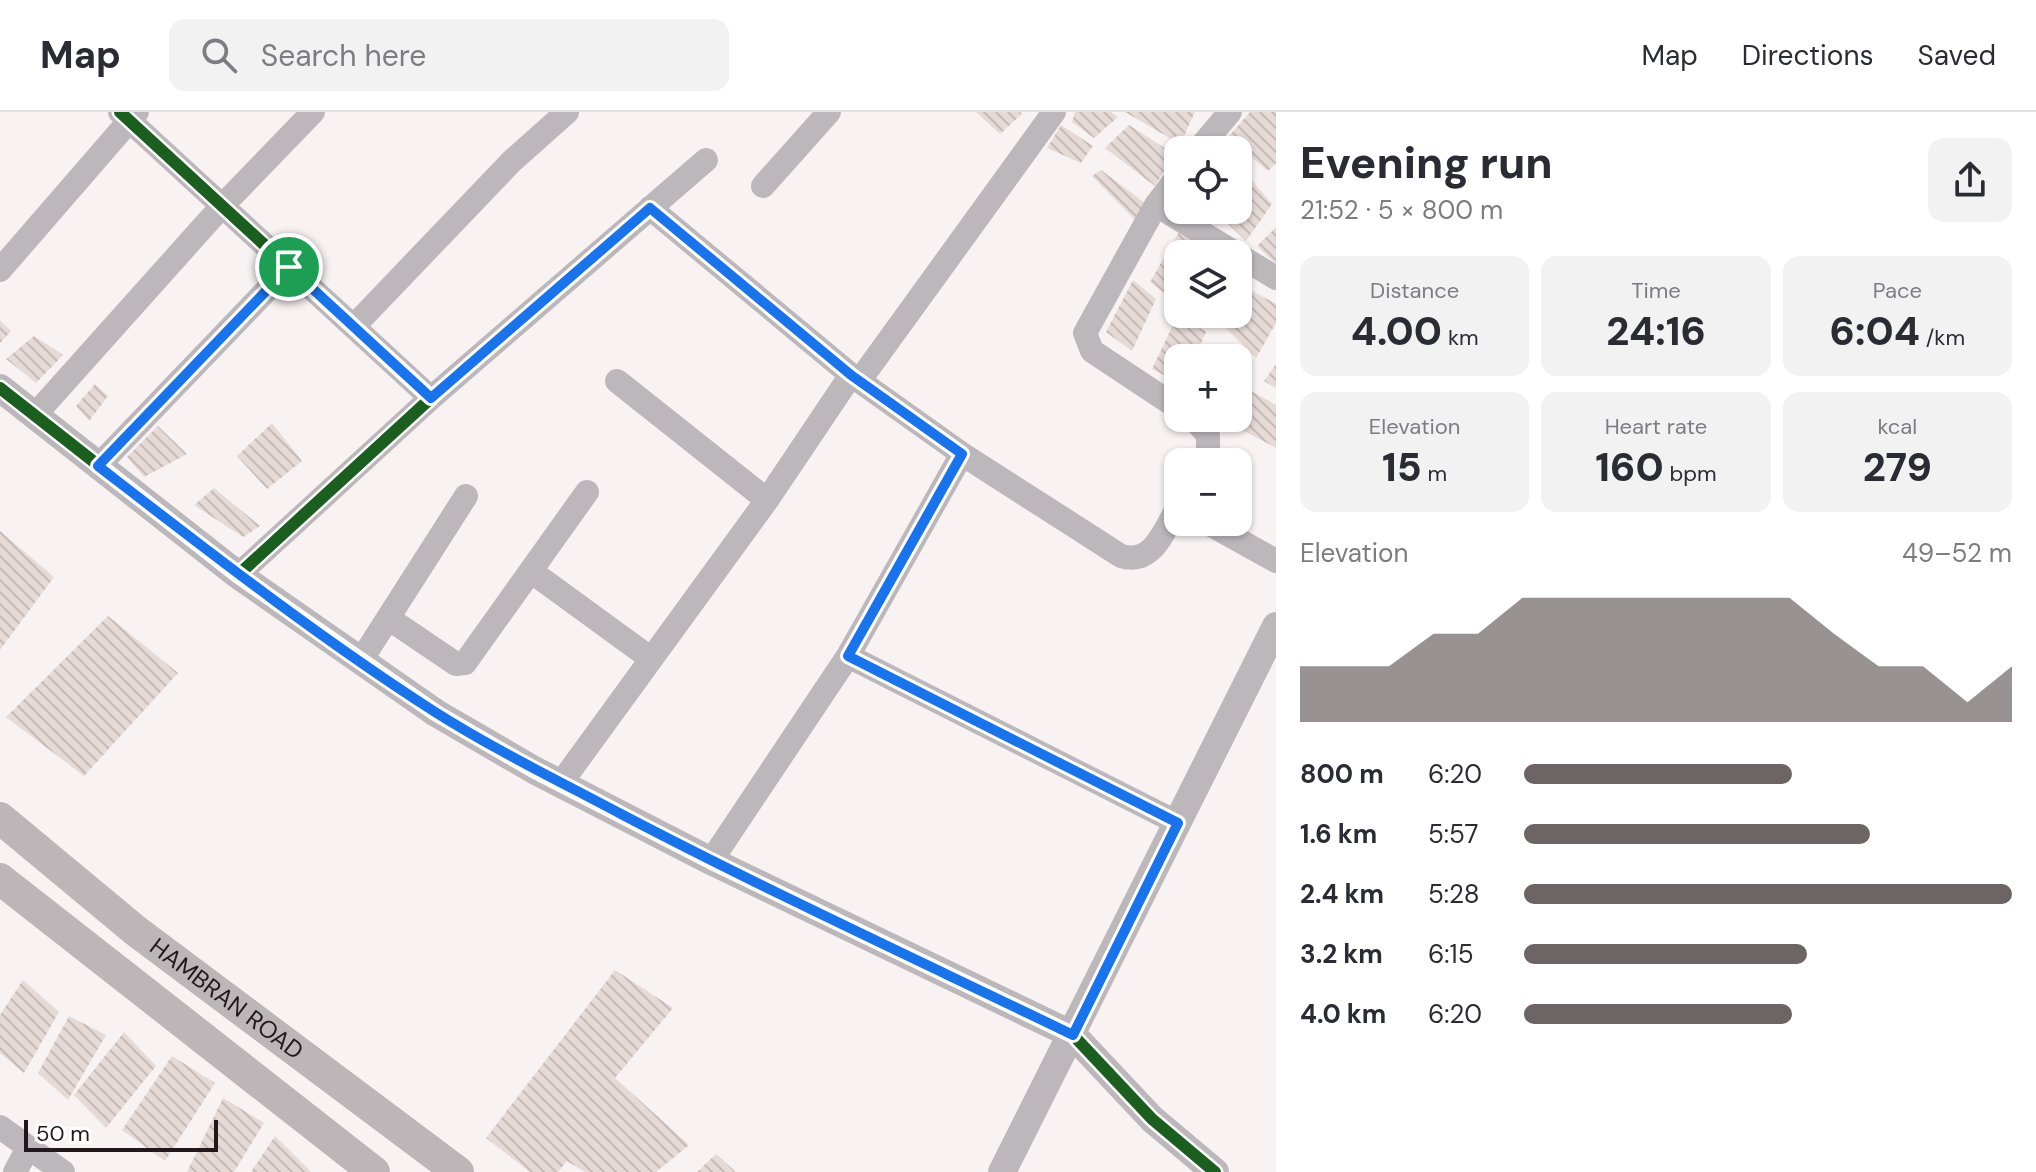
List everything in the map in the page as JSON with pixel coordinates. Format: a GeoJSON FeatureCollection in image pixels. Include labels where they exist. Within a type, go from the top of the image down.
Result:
{"type":"FeatureCollection","features":[{"type":"Feature","properties":{"kind":"main road","name":"HAMBRAN ROAD"},"geometry":{"type":"LineString","coordinates":[[0,818],[136,931],[458,1172]]}},
{"type":"Feature","properties":{"kind":"main road","name":"HAMBRAN ROAD"},"geometry":{"type":"LineString","coordinates":[[0,879],[374,1172]]}},
{"type":"Feature","properties":{"kind":"street"},"geometry":{"type":"LineString","coordinates":[[34,416],[222,206],[313,112]]}},
{"type":"Feature","properties":{"kind":"street"},"geometry":{"type":"LineString","coordinates":[[354,326],[512,161],[567,112]]}},
{"type":"Feature","properties":{"kind":"street"},"geometry":{"type":"LineString","coordinates":[[763,186],[829,112]]}},
{"type":"Feature","properties":{"kind":"street"},"geometry":{"type":"LineString","coordinates":[[561,783],[855,377],[1054,112]]}},
{"type":"Feature","properties":{"kind":"street"},"geometry":{"type":"LineString","coordinates":[[1210,136],[1230,112]]}},
{"type":"Feature","properties":{"kind":"street"},"geometry":{"type":"LineString","coordinates":[[0,270],[129,115],[222,206],[431,398]]}},
{"type":"Feature","properties":{"kind":"street"},"geometry":{"type":"LineString","coordinates":[[238,575],[431,398],[706,160]]}},
{"type":"Feature","properties":{"kind":"street"},"geometry":{"type":"LineString","coordinates":[[1164,194],[1088,326],[1086,340],[1092,351],[1164,399]]}},
{"type":"Feature","properties":{"kind":"street"},"geometry":{"type":"LineString","coordinates":[[1156,205],[1214,240]]}},
{"type":"Feature","properties":{"kind":"street"},"geometry":{"type":"LineString","coordinates":[[650,208],[855,377],[962,454],[1130,559],[1152,551],[1164,531]]}},
{"type":"Feature","properties":{"kind":"street"},"geometry":{"type":"LineString","coordinates":[[1252,263],[1276,278]]}},
{"type":"Feature","properties":{"kind":"street"},"geometry":{"type":"LineString","coordinates":[[98,466],[289,267]]}},
{"type":"Feature","properties":{"kind":"street"},"geometry":{"type":"LineString","coordinates":[[617,381],[767,500]]}},
{"type":"Feature","properties":{"kind":"street"},"geometry":{"type":"LineString","coordinates":[[0,388],[238,575],[436,713],[561,783],[711,861],[1073,1035],[1152,1119],[1215,1172]]}},
{"type":"Feature","properties":{"kind":"street"},"geometry":{"type":"LineString","coordinates":[[711,861],[848,656],[962,454]]}},
{"type":"Feature","properties":{"kind":"street"},"geometry":{"type":"LineString","coordinates":[[388,618],[456,664],[465,663],[587,492]]}},
{"type":"Feature","properties":{"kind":"street"},"geometry":{"type":"LineString","coordinates":[[360,662],[466,496]]}},
{"type":"Feature","properties":{"kind":"street"},"geometry":{"type":"LineString","coordinates":[[1231,536],[1276,561]]}},
{"type":"Feature","properties":{"kind":"street"},"geometry":{"type":"LineString","coordinates":[[532,572],[650,658]]}},
{"type":"Feature","properties":{"kind":"street"},"geometry":{"type":"LineString","coordinates":[[1002,1172],[1276,626]]}},
{"type":"Feature","properties":{"kind":"street"},"geometry":{"type":"LineString","coordinates":[[848,656],[1178,823]]}},
{"type":"Feature","properties":{"kind":"street"},"geometry":{"type":"LineString","coordinates":[[0,1127],[63,1172]]}},
{"type":"Feature","properties":{"kind":"street"},"geometry":{"type":"LineString","coordinates":[[15,1172],[28,1148]]}},
{"type":"Feature","properties":{"kind":"building"},"geometry":{"type":"Polygon","coordinates":[[[976,112],[1020,112],[1022,114],[1000,134],[976,112]]]}},
{"type":"Feature","properties":{"kind":"building"},"geometry":{"type":"Polygon","coordinates":[[[1075,112],[1111,112],[1118,117],[1094,138],[1072,122],[1075,112]]]}},
{"type":"Feature","properties":{"kind":"building"},"geometry":{"type":"Polygon","coordinates":[[[1125,112],[1195,112],[1184,136],[1166,136],[1125,112]]]}},
{"type":"Feature","properties":{"kind":"building"},"geometry":{"type":"Polygon","coordinates":[[[1250,112],[1276,112],[1276,163],[1268,171],[1252,157],[1252,136],[1229,136],[1250,112]]]}},
{"type":"Feature","properties":{"kind":"building"},"geometry":{"type":"Polygon","coordinates":[[[1061,125],[1093,146],[1081,163],[1047,148],[1061,125]]]}},
{"type":"Feature","properties":{"kind":"building"},"geometry":{"type":"Polygon","coordinates":[[[1129,125],[1164,148],[1164,171],[1155,186],[1105,148],[1129,125]]]}},
{"type":"Feature","properties":{"kind":"building"},"geometry":{"type":"Polygon","coordinates":[[[1101,170],[1145,203],[1136,221],[1092,176],[1101,170]]]}},
{"type":"Feature","properties":{"kind":"building"},"geometry":{"type":"Polygon","coordinates":[[[1252,181],[1272,204],[1245,240],[1228,224],[1252,224],[1252,181]]]}},
{"type":"Feature","properties":{"kind":"building"},"geometry":{"type":"Polygon","coordinates":[[[1276,227],[1276,264],[1257,246],[1276,227]]]}},
{"type":"Feature","properties":{"kind":"building"},"geometry":{"type":"Polygon","coordinates":[[[1180,230],[1194,240],[1174,240],[1180,230]]]}},
{"type":"Feature","properties":{"kind":"building"},"geometry":{"type":"Polygon","coordinates":[[[1164,258],[1164,292],[1150,282],[1164,258]]]}},
{"type":"Feature","properties":{"kind":"building"},"geometry":{"type":"Polygon","coordinates":[[[1133,280],[1156,299],[1132,351],[1106,332],[1133,280]]]}},
{"type":"Feature","properties":{"kind":"building"},"geometry":{"type":"Polygon","coordinates":[[[1252,291],[1276,304],[1276,323],[1256,358],[1252,354],[1252,344],[1242,344],[1226,328],[1252,328],[1252,291]]]}},
{"type":"Feature","properties":{"kind":"building"},"geometry":{"type":"Polygon","coordinates":[[[0,320],[11,331],[0,343],[0,320]]]}},
{"type":"Feature","properties":{"kind":"building"},"geometry":{"type":"Polygon","coordinates":[[[1171,328],[1200,328],[1206,332],[1200,344],[1164,344],[1164,375],[1152,369],[1171,328]]]}},
{"type":"Feature","properties":{"kind":"building"},"geometry":{"type":"Polygon","coordinates":[[[34,336],[63,355],[36,383],[6,359],[34,336]]]}},
{"type":"Feature","properties":{"kind":"building"},"geometry":{"type":"Polygon","coordinates":[[[1276,364],[1276,388],[1264,381],[1276,364]]]}},
{"type":"Feature","properties":{"kind":"building"},"geometry":{"type":"Polygon","coordinates":[[[95,384],[108,396],[89,421],[76,406],[95,384]]]}},
{"type":"Feature","properties":{"kind":"building"},"geometry":{"type":"Polygon","coordinates":[[[1252,392],[1276,405],[1276,448],[1246,432],[1252,432],[1252,392]]]}},
{"type":"Feature","properties":{"kind":"building"},"geometry":{"type":"Polygon","coordinates":[[[272,423],[302,461],[267,489],[237,456],[272,423]]]}},
{"type":"Feature","properties":{"kind":"building"},"geometry":{"type":"Polygon","coordinates":[[[158,426],[187,454],[144,477],[127,457],[158,426]]]}},
{"type":"Feature","properties":{"kind":"building"},"geometry":{"type":"Polygon","coordinates":[[[214,488],[260,526],[243,537],[194,505],[214,488]]]}},
{"type":"Feature","properties":{"kind":"building"},"geometry":{"type":"Polygon","coordinates":[[[0,531],[54,577],[0,650],[0,531]]]}},
{"type":"Feature","properties":{"kind":"building"},"geometry":{"type":"Polygon","coordinates":[[[108,616],[178,673],[84,776],[6,717],[108,616]]]}},
{"type":"Feature","properties":{"kind":"building"},"geometry":{"type":"Polygon","coordinates":[[[615,970],[673,1008],[615,1078],[689,1145],[656,1172],[585,1172],[567,1161],[558,1172],[530,1172],[486,1138],[615,970]]]}},
{"type":"Feature","properties":{"kind":"building"},"geometry":{"type":"Polygon","coordinates":[[[23,980],[59,1012],[24,1073],[0,1053],[0,1015],[23,980]]]}},
{"type":"Feature","properties":{"kind":"building"},"geometry":{"type":"Polygon","coordinates":[[[69,1016],[106,1035],[68,1100],[38,1073],[69,1016]]]}},
{"type":"Feature","properties":{"kind":"building"},"geometry":{"type":"Polygon","coordinates":[[[124,1032],[156,1066],[106,1128],[74,1095],[124,1032]]]}},
{"type":"Feature","properties":{"kind":"building"},"geometry":{"type":"Polygon","coordinates":[[[172,1056],[215,1083],[165,1161],[122,1130],[172,1056]]]}},
{"type":"Feature","properties":{"kind":"building"},"geometry":{"type":"Polygon","coordinates":[[[223,1098],[264,1123],[234,1172],[187,1172],[223,1098]]]}},
{"type":"Feature","properties":{"kind":"building"},"geometry":{"type":"Polygon","coordinates":[[[275,1136],[311,1172],[251,1172],[275,1136]]]}},
{"type":"Feature","properties":{"kind":"building"},"geometry":{"type":"Polygon","coordinates":[[[716,1154],[736,1172],[697,1172],[716,1154]]]}},
{"type":"Feature","properties":{"kind":"cycle path"},"geometry":{"type":"LineString","coordinates":[[120,112],[431,398],[238,575]]}},
{"type":"Feature","properties":{"kind":"cycle path"},"geometry":{"type":"LineString","coordinates":[[0,388],[238,575],[436,713],[534,770],[711,861],[1073,1035],[1152,1119],[1215,1172]]}},
{"type":"Feature","properties":{"kind":"route"},"geometry":{"type":"LineString","coordinates":[[650,208],[851,375],[962,454],[848,656],[1178,823],[1073,1035],[711,861],[534,770],[436,713],[238,575],[98,466],[289,267],[431,398],[650,208]]}}]}
